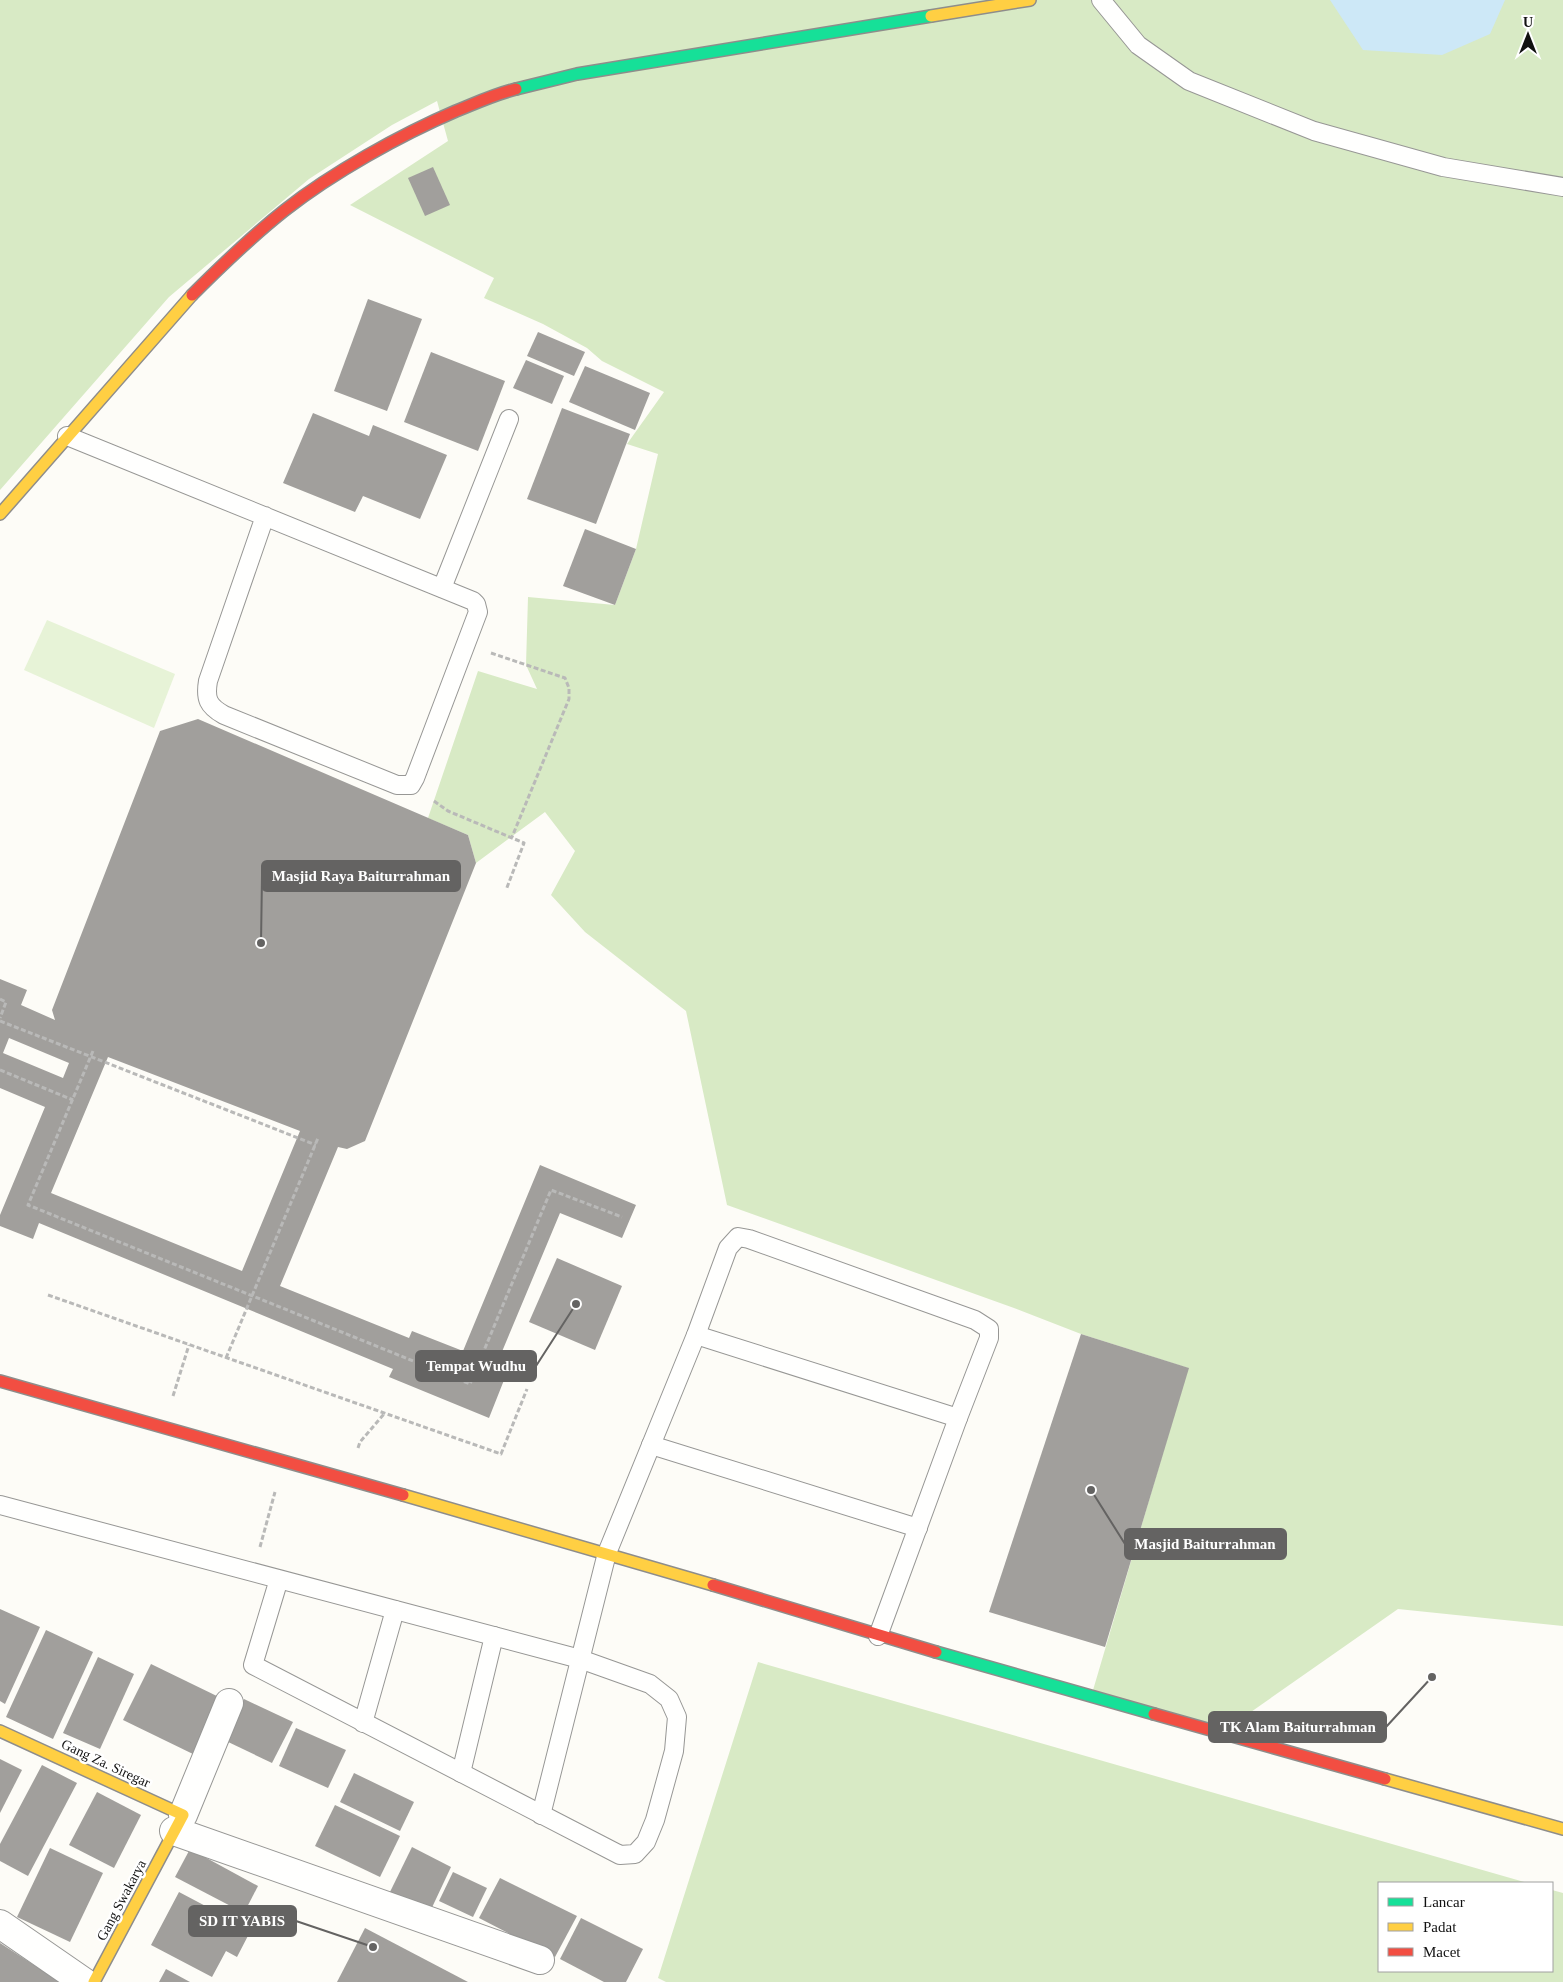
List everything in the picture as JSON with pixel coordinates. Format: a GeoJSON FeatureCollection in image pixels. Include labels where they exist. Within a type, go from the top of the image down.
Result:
{"type":"FeatureCollection","features":[{"type":"Feature","properties":{"kind":"street"},"geometry":{"type":"LineString","coordinates":[[0,514],[180,305],[238,250],[286,209],[344,170],[426,124],[502,92],[577,74],[965,5],[1030,0]]}},
{"type":"Feature","properties":{"kind":"street"},"geometry":{"type":"LineString","coordinates":[[0,1381],[607,1553],[878,1636],[1563,1829]]}},
{"type":"Feature","properties":{"kind":"street"},"geometry":{"type":"LineString","coordinates":[[229,1703],[179,1823],[540,1960]]}},
{"type":"Feature","properties":{"kind":"street","name":"Gang Za. Siregar"},"geometry":{"type":"LineString","coordinates":[[0,1731],[179,1823]]}},
{"type":"Feature","properties":{"kind":"street","name":"Gang Swakarya"},"geometry":{"type":"LineString","coordinates":[[94,1982],[179,1823]]}},
{"type":"Feature","properties":{"kind":"street"},"geometry":{"type":"LineString","coordinates":[[0,1924],[84,1982]]}},
{"type":"Feature","properties":{"kind":"lane"},"geometry":{"type":"LineString","coordinates":[[1101,0],[1138,45],[1188,81],[1314,131],[1443,167],[1563,186]]}},
{"type":"Feature","properties":{"kind":"lane"},"geometry":{"type":"LineString","coordinates":[[442,588],[509,419]]}},
{"type":"Feature","properties":{"kind":"lane"},"geometry":{"type":"LineString","coordinates":[[67,436],[265,516],[442,588],[476,604],[478,612],[416,778],[411,784],[397,784],[224,715],[215,710],[208,702],[206,691],[208,680],[265,516]]}},
{"type":"Feature","properties":{"kind":"lane"},"geometry":{"type":"LineString","coordinates":[[542,1815],[607,1553],[696,1335],[728,1248],[738,1237],[749,1239],[983,1324],[989,1329],[990,1338],[958,1418],[878,1636]]}},
{"type":"Feature","properties":{"kind":"lane"},"geometry":{"type":"LineString","coordinates":[[696,1335],[958,1418]]}},
{"type":"Feature","properties":{"kind":"lane"},"geometry":{"type":"LineString","coordinates":[[651,1445],[918,1528]]}},
{"type":"Feature","properties":{"kind":"lane"},"geometry":{"type":"LineString","coordinates":[[0,1505],[494,1636],[580,1659],[650,1684],[669,1699],[677,1718],[674,1751],[655,1820],[646,1842],[635,1854],[620,1855],[253,1666],[279,1579]]}},
{"type":"Feature","properties":{"kind":"lane"},"geometry":{"type":"LineString","coordinates":[[363,1723],[395,1610]]}},
{"type":"Feature","properties":{"kind":"lane"},"geometry":{"type":"LineString","coordinates":[[461,1773],[494,1636]]}},
{"type":"Feature","properties":{"kind":"path"},"geometry":{"type":"LineString","coordinates":[[486,651],[565,678],[570,688],[570,699],[512,837]]}},
{"type":"Feature","properties":{"kind":"path"},"geometry":{"type":"LineString","coordinates":[[411,784],[448,810],[524,843],[506,890]]}},
{"type":"Feature","properties":{"kind":"path"},"geometry":{"type":"LineString","coordinates":[[0,999],[6,1002],[0,1019],[316,1145]]}},
{"type":"Feature","properties":{"kind":"path"},"geometry":{"type":"LineString","coordinates":[[93,1051],[28,1205],[470,1384],[551,1190],[622,1217]]}},
{"type":"Feature","properties":{"kind":"path"},"geometry":{"type":"LineString","coordinates":[[0,1070],[73,1100]]}},
{"type":"Feature","properties":{"kind":"path"},"geometry":{"type":"LineString","coordinates":[[226,1358],[318,1138]]}},
{"type":"Feature","properties":{"kind":"path"},"geometry":{"type":"LineString","coordinates":[[48,1295],[501,1454],[528,1388]]}},
{"type":"Feature","properties":{"kind":"path"},"geometry":{"type":"LineString","coordinates":[[164,1427],[189,1345]]}},
{"type":"Feature","properties":{"kind":"path"},"geometry":{"type":"LineString","coordinates":[[348,1480],[360,1442],[384,1414]]}},
{"type":"Feature","properties":{"kind":"green space"},"geometry":{"type":"Polygon","coordinates":[[[0,0],[1563,0],[1563,1626],[1398,1609],[1228,1728],[1091,1697],[1188,1368],[1081,1334],[727,1205],[686,1011],[585,932],[551,895],[575,851],[545,812],[476,863],[468,835],[428,818],[478,671],[537,689],[526,665],[528,597],[615,605],[636,549],[658,454],[627,444],[664,392],[602,361],[587,348],[543,324],[484,298],[494,278],[350,205],[448,141],[437,101],[392,125],[309,179],[169,297],[0,490],[0,0]]]}},
{"type":"Feature","properties":{"kind":"green space"},"geometry":{"type":"Polygon","coordinates":[[[47,620],[175,674],[154,728],[24,670],[47,620]]]}},
{"type":"Feature","properties":{"kind":"green space"},"geometry":{"type":"Polygon","coordinates":[[[758,1662],[1525,1882],[1378,1882],[1378,1972],[1553,1972],[1553,1890],[1563,1893],[1563,1982],[666,1982],[658,1978],[758,1662]]]}},
{"type":"Feature","properties":{"kind":"water"},"geometry":{"type":"Polygon","coordinates":[[[1330,0],[1505,0],[1490,34],[1442,55],[1363,50],[1330,0]]]}},
{"type":"Feature","properties":{"kind":"building"},"geometry":{"type":"Polygon","coordinates":[[[433,167],[450,205],[425,216],[408,178],[433,167]]]}},
{"type":"Feature","properties":{"kind":"building"},"geometry":{"type":"Polygon","coordinates":[[[368,299],[422,319],[387,411],[334,391],[368,299]]]}},
{"type":"Feature","properties":{"kind":"building"},"geometry":{"type":"Polygon","coordinates":[[[538,332],[585,352],[574,376],[527,356],[538,332]]]}},
{"type":"Feature","properties":{"kind":"building"},"geometry":{"type":"Polygon","coordinates":[[[431,352],[505,381],[478,451],[404,422],[431,352]]]}},
{"type":"Feature","properties":{"kind":"building"},"geometry":{"type":"Polygon","coordinates":[[[526,360],[564,376],[552,404],[513,388],[526,360]]]}},
{"type":"Feature","properties":{"kind":"building"},"geometry":{"type":"Polygon","coordinates":[[[585,366],[650,393],[635,430],[569,402],[585,366]]]}},
{"type":"Feature","properties":{"kind":"building"},"geometry":{"type":"Polygon","coordinates":[[[562,408],[630,434],[596,524],[527,499],[562,408]]]}},
{"type":"Feature","properties":{"kind":"building"},"geometry":{"type":"Polygon","coordinates":[[[313,413],[369,436],[373,425],[447,455],[420,519],[363,496],[355,512],[283,483],[313,413]]]}},
{"type":"Feature","properties":{"kind":"building"},"geometry":{"type":"Polygon","coordinates":[[[585,529],[636,549],[615,605],[563,586],[585,529]]]}},
{"type":"Feature","properties":{"kind":"building"},"geometry":{"type":"Polygon","coordinates":[[[198,719],[468,835],[476,863],[365,1141],[347,1149],[338,1147],[280,1286],[409,1338],[412,1331],[463,1351],[540,1165],[636,1205],[622,1238],[560,1213],[496,1366],[508,1370],[489,1418],[389,1377],[393,1369],[39,1223],[33,1239],[0,1226],[0,1215],[45,1107],[0,1088],[0,979],[27,990],[21,1005],[55,1020],[52,1010],[160,731],[198,719]],[[9,1038],[3,1053],[63,1078],[69,1063],[9,1038]],[[108,1057],[51,1193],[242,1271],[300,1131],[108,1057]]]}},
{"type":"Feature","properties":{"kind":"building"},"geometry":{"type":"Polygon","coordinates":[[[557,1258],[622,1286],[595,1350],[529,1322],[557,1258]]]}},
{"type":"Feature","properties":{"kind":"building"},"geometry":{"type":"Polygon","coordinates":[[[1081,1334],[1189,1368],[1105,1647],[989,1612],[1081,1334]]]}},
{"type":"Feature","properties":{"kind":"building"},"geometry":{"type":"Polygon","coordinates":[[[0,1609],[40,1627],[5,1704],[0,1701],[0,1609]]]}},
{"type":"Feature","properties":{"kind":"building"},"geometry":{"type":"Polygon","coordinates":[[[46,1630],[93,1652],[53,1739],[6,1717],[46,1630]]]}},
{"type":"Feature","properties":{"kind":"building"},"geometry":{"type":"Polygon","coordinates":[[[98,1657],[134,1674],[100,1749],[63,1733],[98,1657]]]}},
{"type":"Feature","properties":{"kind":"building"},"geometry":{"type":"Polygon","coordinates":[[[151,1664],[223,1699],[195,1755],[123,1720],[151,1664]]]}},
{"type":"Feature","properties":{"kind":"building"},"geometry":{"type":"Polygon","coordinates":[[[244,1699],[293,1722],[272,1763],[224,1740],[244,1699]]]}},
{"type":"Feature","properties":{"kind":"building"},"geometry":{"type":"Polygon","coordinates":[[[296,1728],[346,1750],[328,1788],[279,1766],[296,1728]]]}},
{"type":"Feature","properties":{"kind":"building"},"geometry":{"type":"Polygon","coordinates":[[[0,1759],[22,1770],[0,1813],[0,1759]]]}},
{"type":"Feature","properties":{"kind":"building"},"geometry":{"type":"Polygon","coordinates":[[[42,1765],[77,1783],[28,1876],[0,1861],[0,1844],[42,1765]]]}},
{"type":"Feature","properties":{"kind":"building"},"geometry":{"type":"Polygon","coordinates":[[[354,1773],[414,1802],[400,1831],[340,1802],[354,1773]]]}},
{"type":"Feature","properties":{"kind":"building"},"geometry":{"type":"Polygon","coordinates":[[[97,1792],[141,1815],[114,1868],[69,1845],[97,1792]]]}},
{"type":"Feature","properties":{"kind":"building"},"geometry":{"type":"Polygon","coordinates":[[[335,1805],[400,1836],[380,1877],[315,1846],[335,1805]]]}},
{"type":"Feature","properties":{"kind":"building"},"geometry":{"type":"Polygon","coordinates":[[[412,1847],[451,1867],[428,1916],[388,1896],[412,1847]]]}},
{"type":"Feature","properties":{"kind":"building"},"geometry":{"type":"Polygon","coordinates":[[[50,1848],[103,1873],[70,1942],[17,1917],[50,1848]]]}},
{"type":"Feature","properties":{"kind":"building"},"geometry":{"type":"Polygon","coordinates":[[[190,1849],[258,1886],[244,1913],[175,1877],[190,1849]]]}},
{"type":"Feature","properties":{"kind":"building"},"geometry":{"type":"Polygon","coordinates":[[[453,1872],[487,1888],[473,1917],[439,1901],[453,1872]]]}},
{"type":"Feature","properties":{"kind":"building"},"geometry":{"type":"Polygon","coordinates":[[[500,1878],[577,1916],[555,1957],[479,1918],[500,1878]]]}},
{"type":"Feature","properties":{"kind":"building"},"geometry":{"type":"Polygon","coordinates":[[[179,1892],[251,1930],[237,1957],[226,1951],[212,1977],[151,1945],[179,1892]]]}},
{"type":"Feature","properties":{"kind":"building"},"geometry":{"type":"Polygon","coordinates":[[[581,1918],[643,1949],[626,1982],[604,1982],[560,1959],[581,1918]]]}},
{"type":"Feature","properties":{"kind":"building"},"geometry":{"type":"Polygon","coordinates":[[[365,1928],[468,1982],[337,1982],[365,1928]]]}},
{"type":"Feature","properties":{"kind":"building"},"geometry":{"type":"Polygon","coordinates":[[[0,1943],[60,1982],[0,1982],[0,1943]]]}},
{"type":"Feature","properties":{"kind":"building"},"geometry":{"type":"Polygon","coordinates":[[[166,1969],[190,1982],[159,1982],[166,1969]]]}},
{"type":"Feature","properties":{"kind":"traffic: fast"},"geometry":{"type":"LineString","coordinates":[[516,89],[577,74],[931,16]]}},
{"type":"Feature","properties":{"kind":"traffic: fast"},"geometry":{"type":"LineString","coordinates":[[936,1652],[1154,1714]]}},
{"type":"Feature","properties":{"kind":"traffic: slow"},"geometry":{"type":"LineString","coordinates":[[931,16],[1030,0]]}},
{"type":"Feature","properties":{"kind":"traffic: slow"},"geometry":{"type":"LineString","coordinates":[[0,514],[192,295]]}},
{"type":"Feature","properties":{"kind":"traffic: slow"},"geometry":{"type":"LineString","coordinates":[[403,1495],[713,1585]]}},
{"type":"Feature","properties":{"kind":"traffic: slow"},"geometry":{"type":"LineString","coordinates":[[0,1731],[183,1815],[94,1982]]}},
{"type":"Feature","properties":{"kind":"traffic: slow"},"geometry":{"type":"LineString","coordinates":[[1385,1779],[1563,1829]]}},
{"type":"Feature","properties":{"kind":"traffic: jam"},"geometry":{"type":"LineString","coordinates":[[192,295],[261,230],[324,182],[412,131],[478,102],[516,89]]}},
{"type":"Feature","properties":{"kind":"traffic: jam"},"geometry":{"type":"LineString","coordinates":[[0,1381],[403,1495]]}},
{"type":"Feature","properties":{"kind":"traffic: jam"},"geometry":{"type":"LineString","coordinates":[[713,1585],[936,1652]]}},
{"type":"Feature","properties":{"kind":"traffic: jam"},"geometry":{"type":"LineString","coordinates":[[1154,1714],[1385,1779]]}},
{"type":"Feature","properties":{"kind":"place","name":"Masjid Raya Baiturrahman"},"geometry":{"type":"Point","coordinates":[261,943]}},
{"type":"Feature","properties":{"kind":"place","name":"Tempat Wudhu"},"geometry":{"type":"Point","coordinates":[576,1304]}},
{"type":"Feature","properties":{"kind":"place","name":"Masjid Baiturrahman"},"geometry":{"type":"Point","coordinates":[1091,1490]}},
{"type":"Feature","properties":{"kind":"place","name":"TK Alam Baiturrahman"},"geometry":{"type":"Point","coordinates":[1432,1677]}},
{"type":"Feature","properties":{"kind":"place","name":"SD IT YABIS"},"geometry":{"type":"Point","coordinates":[373,1947]}}]}
